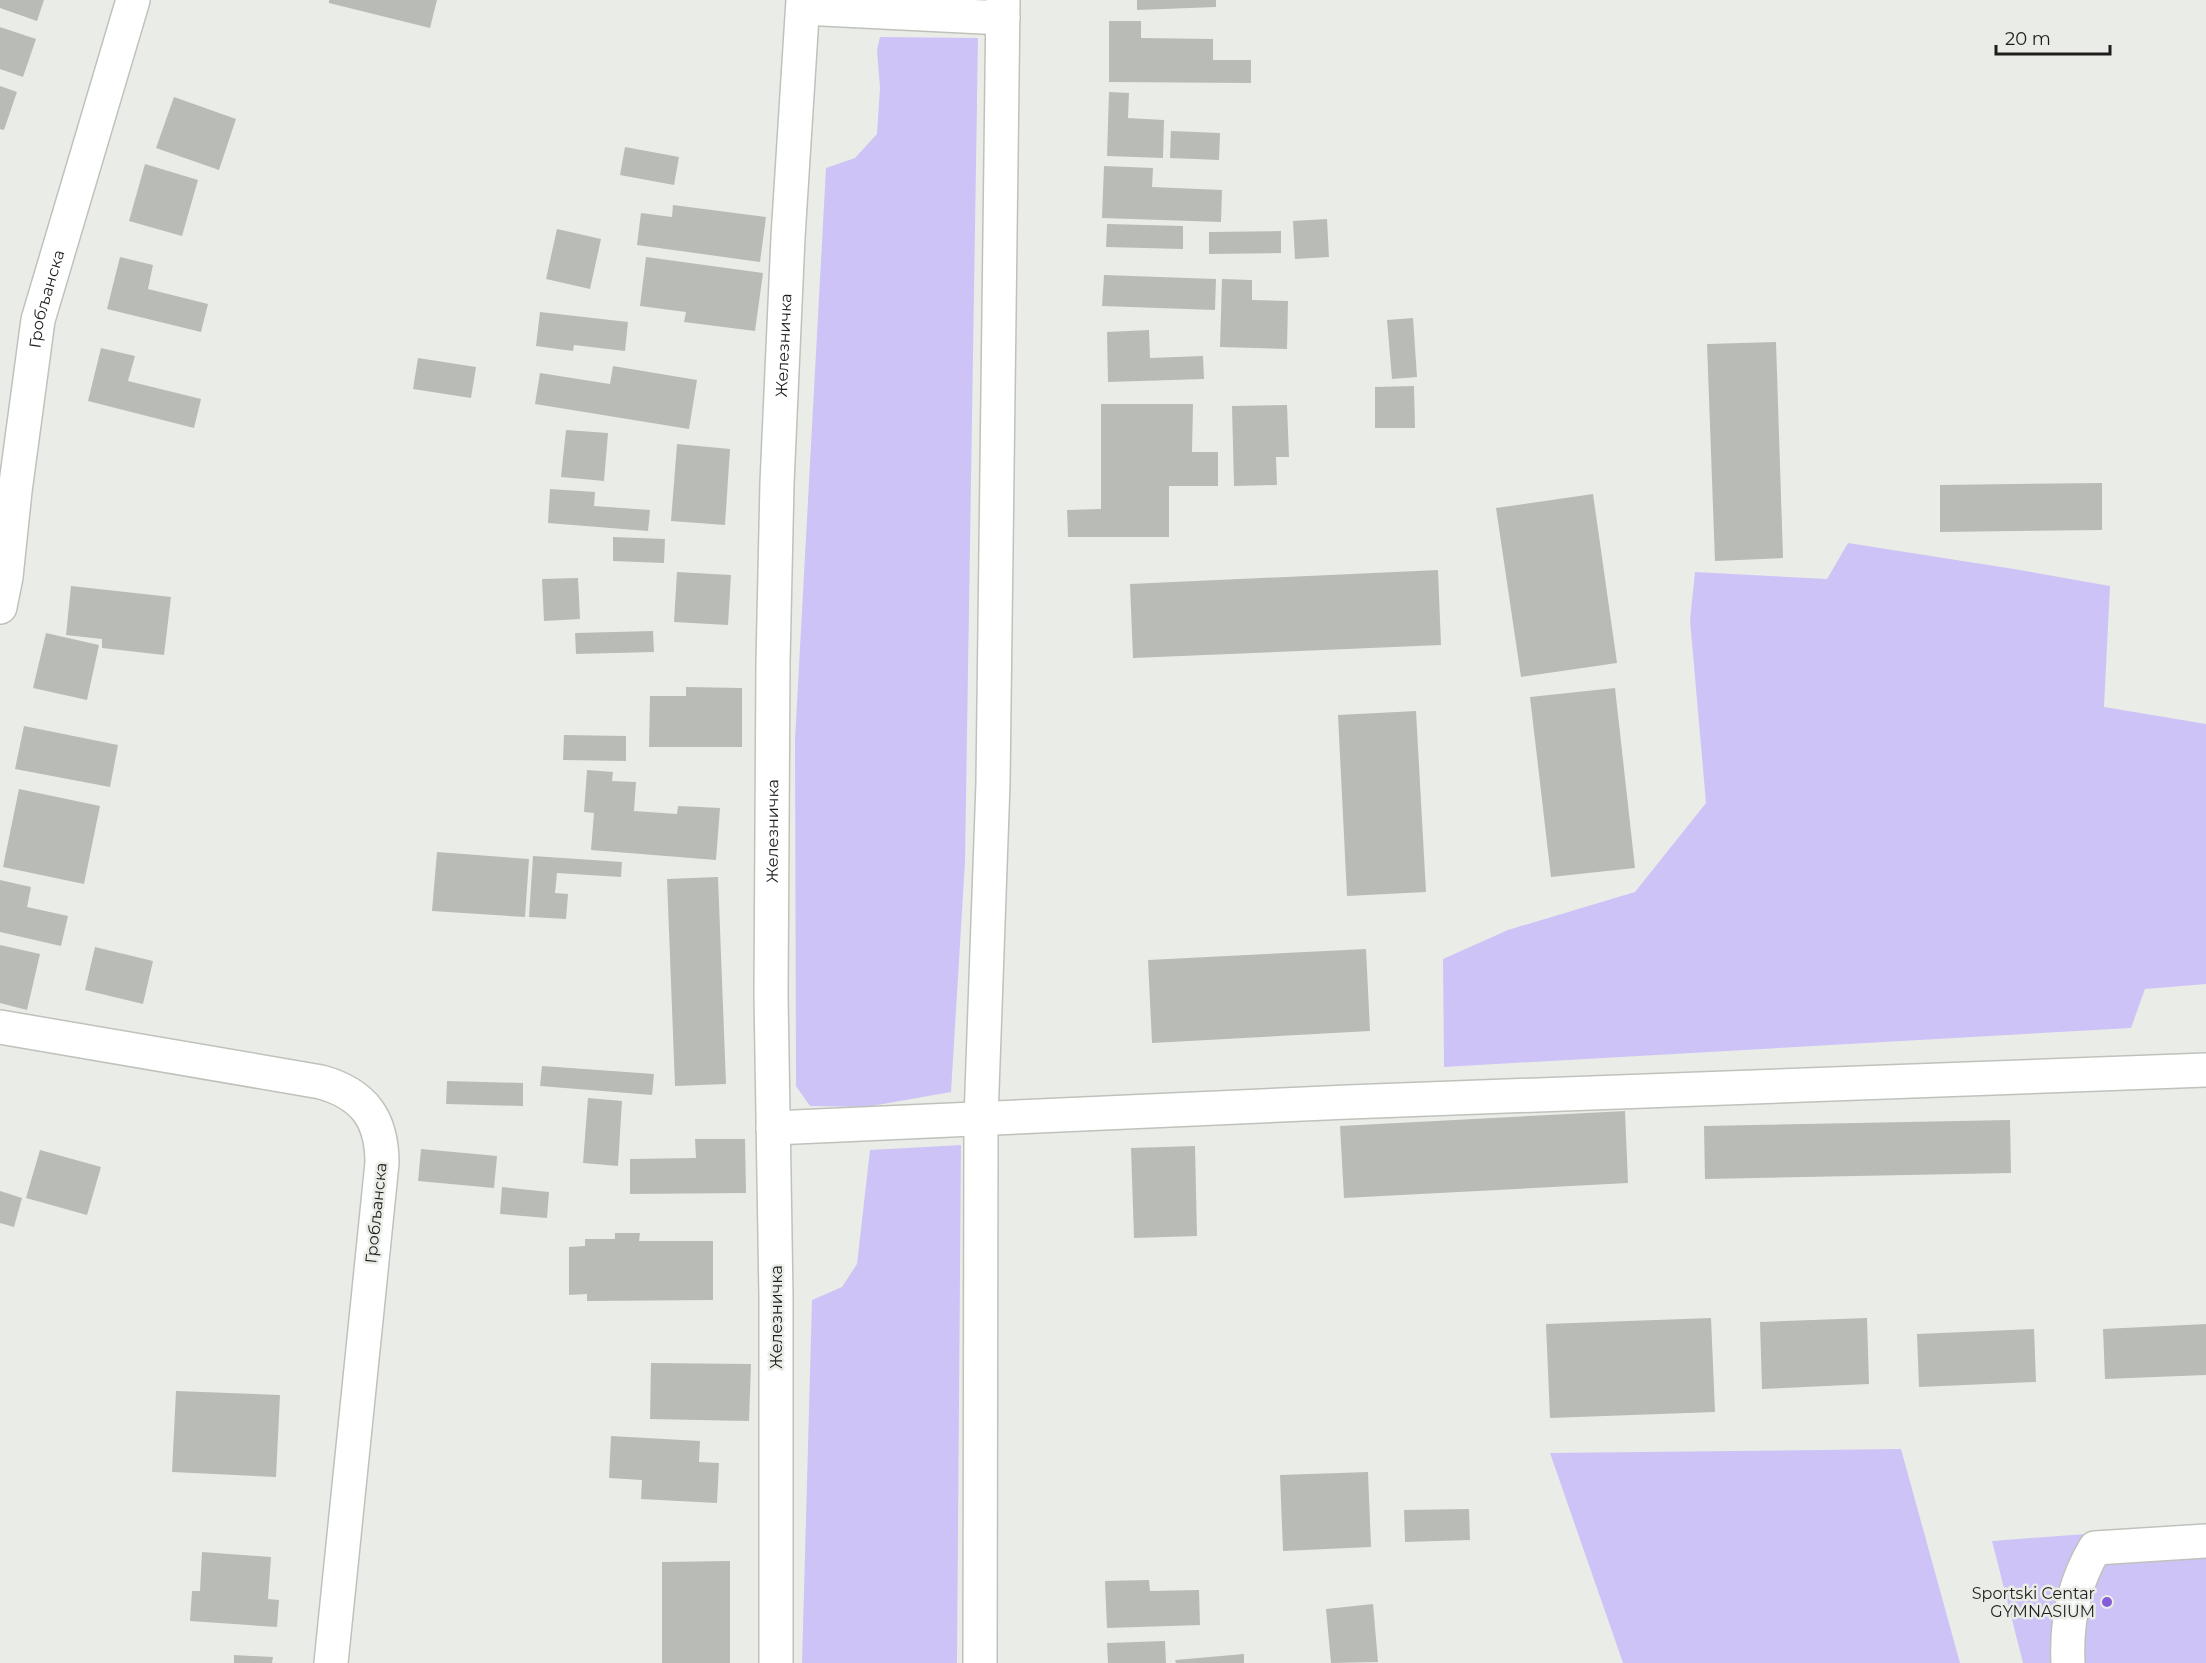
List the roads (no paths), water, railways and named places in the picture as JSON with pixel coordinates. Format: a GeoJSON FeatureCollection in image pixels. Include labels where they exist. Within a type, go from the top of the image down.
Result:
{"type":"FeatureCollection","features":[{"type":"Feature","properties":{"kind":"street","name":"Гробљанска"},"geometry":{"type":"LineString","coordinates":[[0,607],[6,577],[8,492],[38,320],[133,0]]}},
{"type":"Feature","properties":{"kind":"street"},"geometry":{"type":"LineString","coordinates":[[803,4],[1003,9],[993,783],[981,1119],[980,1663]]}},
{"type":"Feature","properties":{"kind":"street","name":"Железничка"},"geometry":{"type":"LineString","coordinates":[[776,1663],[776,1297],[771,995],[772,674],[777,483],[788,237],[803,4]]}},
{"type":"Feature","properties":{"kind":"street","name":"Гробљанска"},"geometry":{"type":"LineString","coordinates":[[0,1027],[321,1082],[339,1087],[355,1097],[368,1110],[377,1127],[382,1145],[382,1163],[331,1663]]}},
{"type":"Feature","properties":{"kind":"street"},"geometry":{"type":"LineString","coordinates":[[773,1128],[1348,1102],[2206,1070]]}},
{"type":"Feature","properties":{"kind":"street"},"geometry":{"type":"LineString","coordinates":[[2068,1663],[2070,1620],[2075,1593],[2085,1566],[2095,1548],[2206,1541]]}},
{"type":"Feature","properties":{"kind":"place","name":"Sportski Centar GYMNASIUM"},"geometry":{"type":"Point","coordinates":[2107,1602]}}]}
